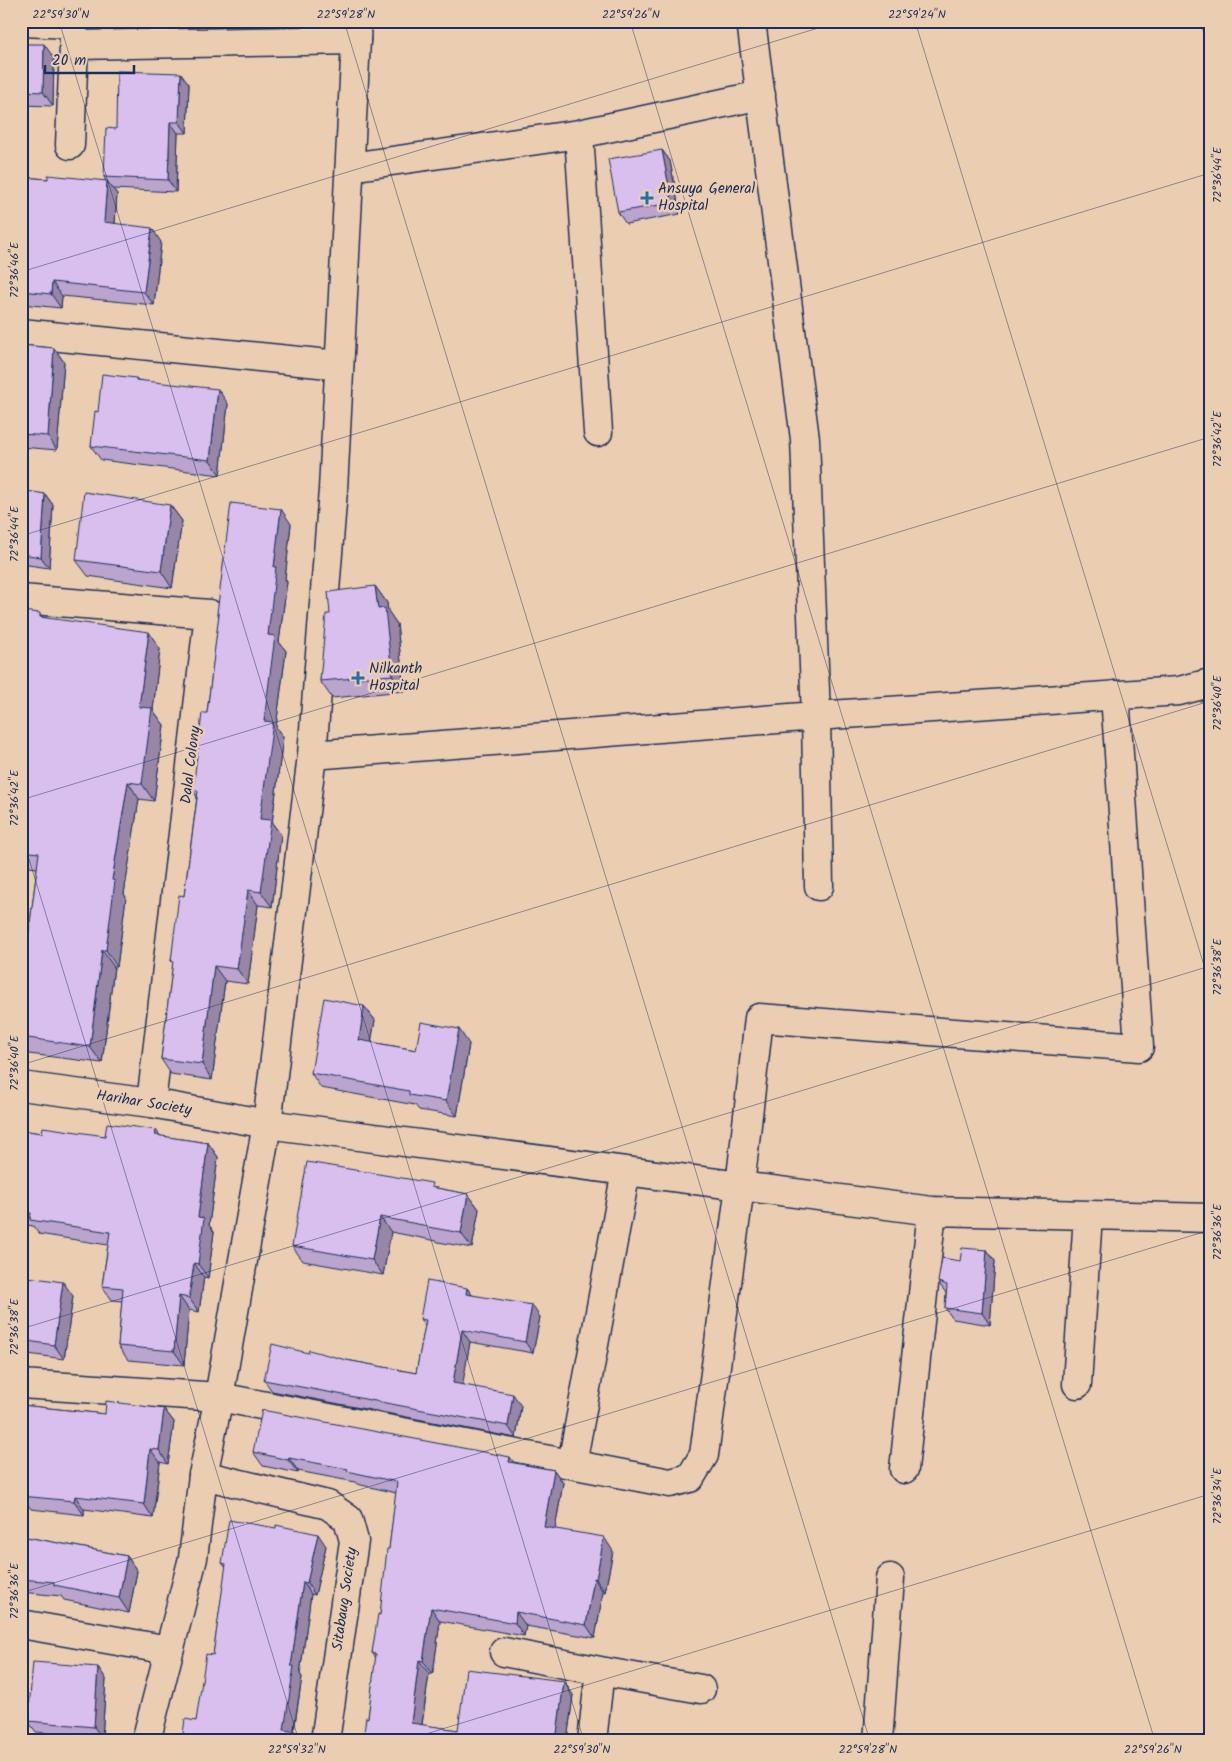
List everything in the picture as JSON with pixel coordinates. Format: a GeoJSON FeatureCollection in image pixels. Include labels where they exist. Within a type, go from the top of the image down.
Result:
{"type":"FeatureCollection","features":[{"type":"Feature","properties":{"kind":"street"},"geometry":{"type":"LineString","coordinates":[[751,21],[805,439],[816,716],[819,886]]}},
{"type":"Feature","properties":{"kind":"street"},"geometry":{"type":"LineString","coordinates":[[21,22],[73,30],[356,31],[333,490],[312,755],[267,1124],[219,1397],[203,1475],[193,1558],[146,1741]]}},
{"type":"Feature","properties":{"kind":"street"},"geometry":{"type":"LineString","coordinates":[[70,145],[73,30]]}},
{"type":"Feature","properties":{"kind":"street"},"geometry":{"type":"LineString","coordinates":[[350,167],[579,134],[761,95]]}},
{"type":"Feature","properties":{"kind":"street"},"geometry":{"type":"LineString","coordinates":[[579,134],[598,432]]}},
{"type":"Feature","properties":{"kind":"street"},"geometry":{"type":"LineString","coordinates":[[21,333],[339,365]]}},
{"type":"Feature","properties":{"kind":"street","name":"Dalal Colony"},"geometry":{"type":"LineString","coordinates":[[21,599],[209,614],[151,1102]]}},
{"type":"Feature","properties":{"kind":"street"},"geometry":{"type":"LineString","coordinates":[[312,755],[816,716],[1179,691],[1210,683]]}},
{"type":"Feature","properties":{"kind":"street"},"geometry":{"type":"LineString","coordinates":[[21,1384],[219,1397],[670,1483],[690,1478],[704,1455],[740,1186],[759,1018],[1139,1048],[1115,695]]}},
{"type":"Feature","properties":{"kind":"street","name":"Harihar Society"},"geometry":{"type":"LineString","coordinates":[[21,1086],[151,1102],[267,1124],[932,1211],[1210,1218]]}},
{"type":"Feature","properties":{"kind":"street"},"geometry":{"type":"LineString","coordinates":[[572,1464],[626,1171]]}},
{"type":"Feature","properties":{"kind":"street"},"geometry":{"type":"LineString","coordinates":[[904,1468],[932,1211]]}},
{"type":"Feature","properties":{"kind":"street"},"geometry":{"type":"LineString","coordinates":[[1077,1384],[1088,1215]]}},
{"type":"Feature","properties":{"kind":"street","name":"Sitabaug Society"},"geometry":{"type":"LineString","coordinates":[[203,1475],[328,1505],[348,1519],[354,1541],[325,1741]]}},
{"type":"Feature","properties":{"kind":"street"},"geometry":{"type":"LineString","coordinates":[[878,1741],[890,1578]]}},
{"type":"Feature","properties":{"kind":"street"},"geometry":{"type":"LineString","coordinates":[[21,1624],[169,1650]]}},
{"type":"Feature","properties":{"kind":"street"},"geometry":{"type":"LineString","coordinates":[[504,1652],[702,1689]]}},
{"type":"Feature","properties":{"kind":"street"},"geometry":{"type":"LineString","coordinates":[[592,1741],[600,1671]]}},
{"type":"Feature","properties":{"kind":"building"},"geometry":{"type":"Polygon","coordinates":[[[21,44],[44,44],[43,92],[21,91],[21,44]]]}},
{"type":"Feature","properties":{"kind":"building"},"geometry":{"type":"Polygon","coordinates":[[[117,71],[181,73],[179,122],[170,122],[168,180],[104,177],[106,128],[116,129],[117,71]]]}},
{"type":"Feature","properties":{"kind":"building"},"geometry":{"type":"Polygon","coordinates":[[[662,150],[672,203],[618,212],[608,159],[662,150]]]}},
{"type":"Feature","properties":{"kind":"building"},"geometry":{"type":"Polygon","coordinates":[[[48,175],[107,181],[104,222],[152,228],[144,292],[52,282],[51,294],[21,291],[21,177],[48,179],[48,175]]]}},
{"type":"Feature","properties":{"kind":"building"},"geometry":{"type":"Polygon","coordinates":[[[21,345],[54,348],[48,436],[21,434],[21,345]]]}},
{"type":"Feature","properties":{"kind":"building"},"geometry":{"type":"Polygon","coordinates":[[[102,374],[136,378],[136,380],[218,389],[210,460],[91,446],[95,411],[98,412],[102,374]]]}},
{"type":"Feature","properties":{"kind":"building"},"geometry":{"type":"Polygon","coordinates":[[[21,490],[45,494],[41,557],[21,554],[21,490]]]}},
{"type":"Feature","properties":{"kind":"building"},"geometry":{"type":"Polygon","coordinates":[[[84,492],[170,505],[161,571],[76,560],[84,492]]]}},
{"type":"Feature","properties":{"kind":"building"},"geometry":{"type":"Polygon","coordinates":[[[231,503],[281,509],[268,635],[275,636],[264,721],[273,722],[260,819],[271,820],[261,892],[248,890],[237,969],[214,966],[202,1064],[161,1059],[179,895],[184,896],[198,791],[193,790],[202,713],[207,713],[231,503]]]}},
{"type":"Feature","properties":{"kind":"building"},"geometry":{"type":"Polygon","coordinates":[[[375,586],[378,609],[385,608],[392,675],[320,681],[326,614],[330,614],[328,592],[375,586]]]}},
{"type":"Feature","properties":{"kind":"building"},"geometry":{"type":"Polygon","coordinates":[[[21,611],[40,613],[40,617],[149,632],[139,707],[152,708],[142,784],[128,782],[112,880],[115,881],[106,950],[102,950],[90,1047],[21,1037],[21,962],[25,962],[39,853],[21,851],[21,611]]]}},
{"type":"Feature","properties":{"kind":"building"},"geometry":{"type":"Polygon","coordinates":[[[324,998],[364,1006],[359,1040],[416,1050],[421,1022],[459,1029],[446,1101],[409,1095],[409,1091],[311,1073],[324,998]]]}},
{"type":"Feature","properties":{"kind":"building"},"geometry":{"type":"Polygon","coordinates":[[[107,1123],[156,1130],[155,1135],[208,1143],[198,1217],[204,1218],[198,1264],[194,1263],[189,1298],[179,1296],[174,1351],[118,1346],[123,1288],[102,1286],[110,1232],[30,1220],[31,1213],[21,1211],[21,1130],[42,1133],[43,1127],[105,1136],[107,1123]]]}},
{"type":"Feature","properties":{"kind":"building"},"geometry":{"type":"Polygon","coordinates":[[[307,1162],[432,1183],[431,1187],[468,1194],[461,1233],[380,1217],[372,1260],[292,1246],[307,1162]]]}},
{"type":"Feature","properties":{"kind":"building"},"geometry":{"type":"Polygon","coordinates":[[[962,1248],[987,1250],[982,1313],[945,1308],[947,1285],[938,1282],[942,1258],[960,1261],[962,1248]]]}},
{"type":"Feature","properties":{"kind":"building"},"geometry":{"type":"Polygon","coordinates":[[[21,1276],[63,1282],[54,1345],[21,1340],[21,1276]]]}},
{"type":"Feature","properties":{"kind":"building"},"geometry":{"type":"Polygon","coordinates":[[[427,1281],[467,1288],[466,1294],[532,1305],[525,1342],[462,1330],[453,1383],[513,1394],[508,1426],[264,1380],[272,1344],[308,1353],[309,1350],[346,1360],[416,1373],[426,1320],[420,1319],[427,1281]]]}},
{"type":"Feature","properties":{"kind":"building"},"geometry":{"type":"Polygon","coordinates":[[[106,1401],[164,1409],[159,1450],[150,1449],[144,1504],[75,1496],[74,1501],[21,1496],[25,1463],[21,1463],[21,1405],[105,1414],[106,1401]]]}},
{"type":"Feature","properties":{"kind":"building"},"geometry":{"type":"Polygon","coordinates":[[[262,1410],[510,1457],[509,1462],[554,1470],[544,1527],[604,1537],[596,1579],[594,1578],[586,1625],[516,1612],[515,1623],[431,1608],[423,1661],[419,1660],[411,1723],[458,1730],[466,1669],[564,1681],[556,1741],[363,1741],[366,1717],[368,1718],[376,1654],[372,1653],[378,1614],[380,1615],[397,1482],[347,1471],[348,1469],[289,1458],[288,1460],[253,1452],[262,1410]]]}},
{"type":"Feature","properties":{"kind":"building"},"geometry":{"type":"Polygon","coordinates":[[[229,1520],[276,1528],[276,1525],[318,1534],[307,1583],[303,1582],[291,1666],[294,1666],[284,1730],[302,1733],[303,1741],[182,1741],[185,1719],[196,1721],[206,1654],[213,1655],[226,1564],[222,1563],[229,1520]]]}},
{"type":"Feature","properties":{"kind":"building"},"geometry":{"type":"Polygon","coordinates":[[[21,1536],[127,1556],[119,1598],[54,1585],[54,1582],[21,1579],[21,1536]]]}},
{"type":"Feature","properties":{"kind":"building"},"geometry":{"type":"Polygon","coordinates":[[[33,1662],[98,1667],[94,1727],[28,1721],[33,1662]]]}},
{"type":"Feature","properties":{"kind":"place","name":"Ansuya General Hospital"},"geometry":{"type":"Point","coordinates":[647,198]}},
{"type":"Feature","properties":{"kind":"place","name":"Nilkanth Hospital"},"geometry":{"type":"Point","coordinates":[358,678]}}]}
